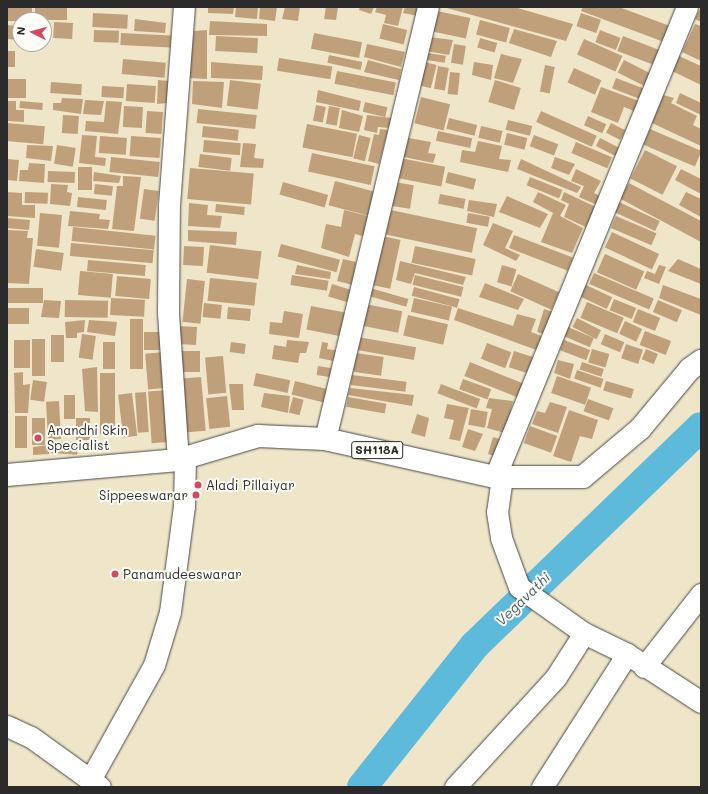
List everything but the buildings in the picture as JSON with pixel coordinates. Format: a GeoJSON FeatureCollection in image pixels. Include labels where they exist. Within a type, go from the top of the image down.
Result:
{"type":"FeatureCollection","features":[{"type":"Feature","properties":{"kind":"main road","name":"SH118A"},"geometry":{"type":"LineString","coordinates":[[7,475],[182,459],[258,436],[325,439],[498,477],[583,477],[640,429],[690,369],[701,361]]}},
{"type":"Feature","properties":{"kind":"street"},"geometry":{"type":"LineString","coordinates":[[7,726],[31,737],[95,784],[154,665],[170,612],[184,506],[182,459],[168,314],[169,228],[178,51],[184,7]]}},
{"type":"Feature","properties":{"kind":"street"},"geometry":{"type":"LineString","coordinates":[[325,439],[428,7]]}},
{"type":"Feature","properties":{"kind":"street"},"geometry":{"type":"LineString","coordinates":[[687,7],[498,477],[498,512],[501,538],[519,587],[578,628],[627,654],[644,668],[701,702]]}},
{"type":"Feature","properties":{"kind":"street"},"geometry":{"type":"LineString","coordinates":[[644,668],[701,594]]}},
{"type":"Feature","properties":{"kind":"street"},"geometry":{"type":"LineString","coordinates":[[455,787],[556,677],[578,628]]}},
{"type":"Feature","properties":{"kind":"street"},"geometry":{"type":"LineString","coordinates":[[542,787],[627,654]]}},
{"type":"Feature","properties":{"kind":"waterway","name":"Vegavathi"},"geometry":{"type":"LineString","coordinates":[[362,787],[474,646],[701,427]]}},
{"type":"Feature","properties":{"kind":"place","name":"Anandhi Skin Specialist"},"geometry":{"type":"Point","coordinates":[38,438]}},
{"type":"Feature","properties":{"kind":"place","name":"Aladi Pillaiyar"},"geometry":{"type":"Point","coordinates":[198,485]}},
{"type":"Feature","properties":{"kind":"place","name":"Sippeeswarar"},"geometry":{"type":"Point","coordinates":[196,495]}},
{"type":"Feature","properties":{"kind":"place","name":"Panamudeeswarar"},"geometry":{"type":"Point","coordinates":[115,574]}}]}
